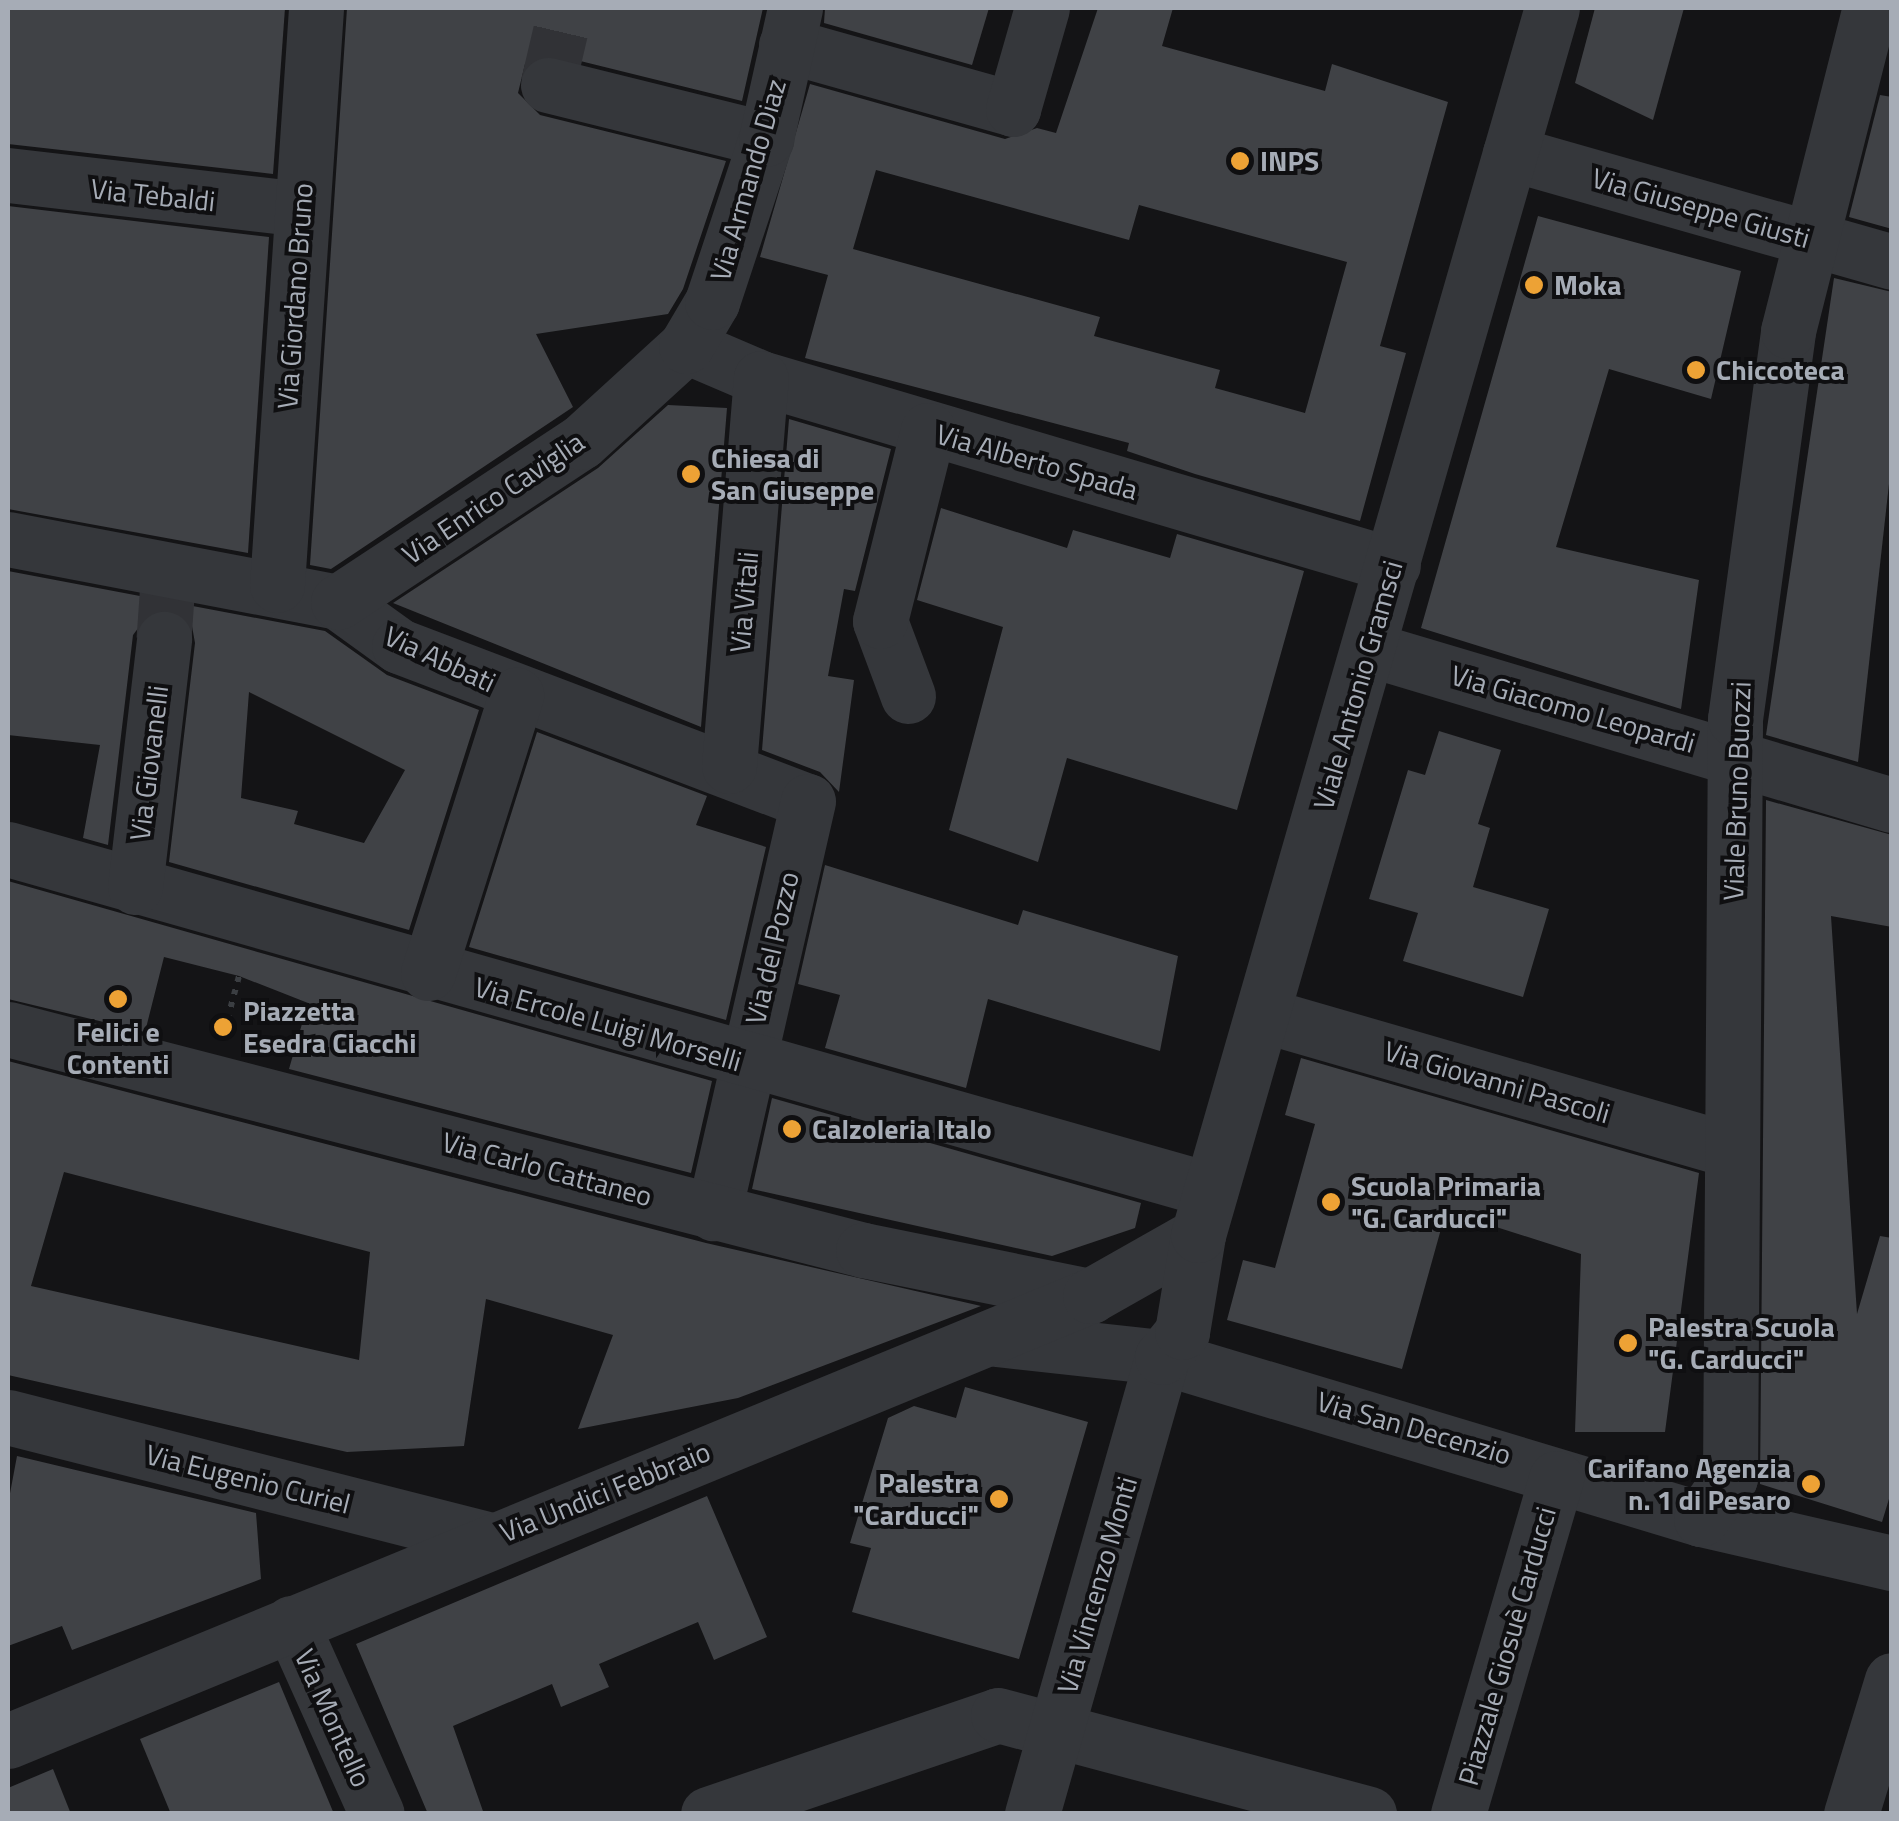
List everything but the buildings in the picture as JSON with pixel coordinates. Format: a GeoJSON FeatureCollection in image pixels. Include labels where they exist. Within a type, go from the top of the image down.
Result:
{"type":"FeatureCollection","features":[{"type":"Feature","properties":{"kind":"street","name":"Via Giordano Bruno"},"geometry":{"type":"LineString","coordinates":[[276,585],[316,8]]}},
{"type":"Feature","properties":{"kind":"street"},"geometry":{"type":"LineString","coordinates":[[790,26],[1013,109],[1042,8]]}},
{"type":"Feature","properties":{"kind":"street","name":"Viale Antonio Gramsci"},"geometry":{"type":"LineString","coordinates":[[1162,1357],[1182,1332],[1205,1212],[1552,8]]}},
{"type":"Feature","properties":{"kind":"street","name":"Viale Bruno Buozzi"},"geometry":{"type":"LineString","coordinates":[[1701,1519],[1730,1478],[1732,756],[1806,238],[1870,8]]}},
{"type":"Feature","properties":{"kind":"street","name":"Via Armando Diaz"},"geometry":{"type":"LineString","coordinates":[[686,346],[712,302],[766,139],[790,26]]}},
{"type":"Feature","properties":{"kind":"street"},"geometry":{"type":"LineString","coordinates":[[548,85],[766,139]]}},
{"type":"Feature","properties":{"kind":"street","name":"Via Giuseppe Giusti"},"geometry":{"type":"LineString","coordinates":[[1510,153],[1892,262]]}},
{"type":"Feature","properties":{"kind":"street","name":"Via Tebaldi"},"geometry":{"type":"LineString","coordinates":[[8,175],[84,188],[300,209]]}},
{"type":"Feature","properties":{"kind":"street","name":"Via Alberto Spada"},"geometry":{"type":"LineString","coordinates":[[686,346],[761,378],[928,430],[1393,565]]}},
{"type":"Feature","properties":{"kind":"street","name":"Via Enrico Caviglia"},"geometry":{"type":"LineString","coordinates":[[338,602],[580,442],[686,346]]}},
{"type":"Feature","properties":{"kind":"street","name":"Via Vitali"},"geometry":{"type":"LineString","coordinates":[[729,766],[761,378]]}},
{"type":"Feature","properties":{"kind":"street"},"geometry":{"type":"LineString","coordinates":[[908,696],[880,621],[928,430]]}},
{"type":"Feature","properties":{"kind":"street","name":"Via Abbati"},"geometry":{"type":"LineString","coordinates":[[8,540],[170,576],[276,585],[338,602],[398,646],[516,695],[729,766],[808,801]]}},
{"type":"Feature","properties":{"kind":"street","name":"Via Giovanelli"},"geometry":{"type":"LineString","coordinates":[[135,887],[164,639]]}},
{"type":"Feature","properties":{"kind":"street","name":"Via Giacomo Leopardi"},"geometry":{"type":"LineString","coordinates":[[1369,649],[1892,804]]}},
{"type":"Feature","properties":{"kind":"street"},"geometry":{"type":"LineString","coordinates":[[428,973],[516,695]]}},
{"type":"Feature","properties":{"kind":"street","name":"Via del Pozzo"},"geometry":{"type":"LineString","coordinates":[[714,1213],[745,1062],[808,801]]}},
{"type":"Feature","properties":{"kind":"street","name":"Via Ercole Luigi Morselli"},"geometry":{"type":"LineString","coordinates":[[8,849],[745,1062],[1205,1212]]}},
{"type":"Feature","properties":{"kind":"street","name":"Via Giovanni Pascoli"},"geometry":{"type":"LineString","coordinates":[[1263,1014],[1731,1150]]}},
{"type":"Feature","properties":{"kind":"street","name":"Via Carlo Cattaneo"},"geometry":{"type":"LineString","coordinates":[[8,1028],[714,1213],[1090,1296]]}},
{"type":"Feature","properties":{"kind":"street","name":"Via Undici Febbraio"},"geometry":{"type":"LineString","coordinates":[[8,1741],[1090,1296],[1205,1212]]}},
{"type":"Feature","properties":{"kind":"street","name":"Via San Decenzio"},"geometry":{"type":"LineString","coordinates":[[988,1338],[1162,1357],[1519,1457],[1556,1478],[1701,1519],[1892,1562]]}},
{"type":"Feature","properties":{"kind":"street","name":"Via Vincenzo Monti"},"geometry":{"type":"LineString","coordinates":[[1032,1814],[1162,1357]]}},
{"type":"Feature","properties":{"kind":"street","name":"Via Eugenio Curiel"},"geometry":{"type":"LineString","coordinates":[[8,1418],[489,1540]]}},
{"type":"Feature","properties":{"kind":"street","name":"Piazzale Giosuè Carducci"},"geometry":{"type":"LineString","coordinates":[[1458,1814],[1556,1478]]}},
{"type":"Feature","properties":{"kind":"street","name":"Via Montello"},"geometry":{"type":"LineString","coordinates":[[290,1623],[377,1814]]}},
{"type":"Feature","properties":{"kind":"street"},"geometry":{"type":"LineString","coordinates":[[1851,1814],[1892,1680]]}},
{"type":"Feature","properties":{"kind":"street"},"geometry":{"type":"LineString","coordinates":[[708,1814],[998,1715],[1057,1725],[1369,1814]]}},
{"type":"Feature","properties":{"kind":"tunnel"},"geometry":{"type":"LineString","coordinates":[[548,85],[566,8]]}},
{"type":"Feature","properties":{"kind":"tunnel"},"geometry":{"type":"LineString","coordinates":[[164,639],[168,582]]}},
{"type":"Feature","properties":{"kind":"place","name":"INPS"},"geometry":{"type":"Point","coordinates":[1240,161]}},
{"type":"Feature","properties":{"kind":"place","name":"Moka"},"geometry":{"type":"Point","coordinates":[1534,285]}},
{"type":"Feature","properties":{"kind":"place","name":"Chiccoteca"},"geometry":{"type":"Point","coordinates":[1696,370]}},
{"type":"Feature","properties":{"kind":"place","name":"Chiesa di San Giuseppe"},"geometry":{"type":"Point","coordinates":[691,474]}},
{"type":"Feature","properties":{"kind":"place","name":"Felici e Contenti"},"geometry":{"type":"Point","coordinates":[118,999]}},
{"type":"Feature","properties":{"kind":"place","name":"Piazzetta Esedra Ciacchi"},"geometry":{"type":"Point","coordinates":[223,1027]}},
{"type":"Feature","properties":{"kind":"place","name":"Calzoleria Italo"},"geometry":{"type":"Point","coordinates":[792,1129]}},
{"type":"Feature","properties":{"kind":"place","name":"Scuola Primaria \"G. Carducci\""},"geometry":{"type":"Point","coordinates":[1331,1202]}},
{"type":"Feature","properties":{"kind":"place","name":"Palestra Scuola \"G. Carducci\""},"geometry":{"type":"Point","coordinates":[1628,1343]}},
{"type":"Feature","properties":{"kind":"place","name":"Carifano Agenzia n. 1 di Pesaro"},"geometry":{"type":"Point","coordinates":[1811,1484]}},
{"type":"Feature","properties":{"kind":"place","name":"Palestra \"Carducci\""},"geometry":{"type":"Point","coordinates":[999,1499]}}]}
